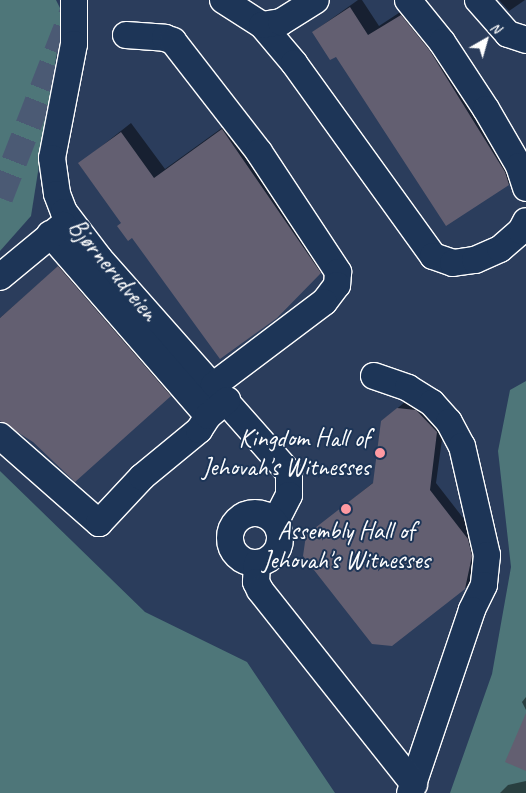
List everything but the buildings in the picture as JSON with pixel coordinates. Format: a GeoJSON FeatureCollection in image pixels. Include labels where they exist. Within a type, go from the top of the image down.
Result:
{"type":"FeatureCollection","features":[{"type":"Feature","properties":{"kind":"lane","name":"Bjørnerudveien"},"geometry":{"type":"LineString","coordinates":[[74,0],[74,44],[52,158],[60,227],[99,258],[216,401],[289,473],[289,495],[275,522]]}},
{"type":"Feature","properties":{"kind":"lane"},"geometry":{"type":"LineString","coordinates":[[223,0],[262,25],[294,64],[433,256],[454,263],[475,260],[500,249],[521,231],[526,221]]}},
{"type":"Feature","properties":{"kind":"lane"},"geometry":{"type":"LineString","coordinates":[[262,25],[281,22],[316,0]]}},
{"type":"Feature","properties":{"kind":"lane"},"geometry":{"type":"LineString","coordinates":[[408,0],[442,42],[486,109],[518,166],[526,188]]}},
{"type":"Feature","properties":{"kind":"lane"},"geometry":{"type":"LineString","coordinates":[[478,0],[508,34],[526,40]]}},
{"type":"Feature","properties":{"kind":"lane"},"geometry":{"type":"LineString","coordinates":[[0,436],[99,523],[142,477],[199,430],[216,401],[324,302],[337,285],[338,272],[258,152],[173,41],[165,38],[126,36]]}},
{"type":"Feature","properties":{"kind":"lane"},"geometry":{"type":"LineString","coordinates":[[0,277],[60,227]]}},
{"type":"Feature","properties":{"kind":"lane"},"geometry":{"type":"LineString","coordinates":[[374,376],[408,388],[432,403],[449,422],[462,446],[487,555],[484,586],[472,610],[412,788]]}},
{"type":"Feature","properties":{"kind":"lane"},"geometry":{"type":"LineString","coordinates":[[255,513],[275,522],[280,538],[277,550],[269,559],[256,563],[242,559],[233,550],[230,538],[234,526],[243,517],[255,513]]}},
{"type":"Feature","properties":{"kind":"lane"},"geometry":{"type":"LineString","coordinates":[[256,563],[256,582],[260,590],[412,788]]}},
{"type":"Feature","properties":{"kind":"green space"},"geometry":{"type":"Polygon","coordinates":[[[0,0],[56,0],[63,14],[31,216],[0,251],[0,0]]]}},
{"type":"Feature","properties":{"kind":"green space"},"geometry":{"type":"Polygon","coordinates":[[[526,381],[526,793],[450,793],[492,674],[511,567],[498,451],[510,390],[526,381]]]}},
{"type":"Feature","properties":{"kind":"green space"},"geometry":{"type":"Polygon","coordinates":[[[0,471],[145,612],[247,662],[335,793],[0,793],[0,471]]]}},
{"type":"Feature","properties":{"kind":"tunnel"},"geometry":{"type":"LineString","coordinates":[[0,198],[74,8]]}},
{"type":"Feature","properties":{"kind":"place","name":"Kingdom Hall of Jehovah's Witnesses"},"geometry":{"type":"Point","coordinates":[380,453]}},
{"type":"Feature","properties":{"kind":"place","name":"Assembly Hall of Jehovah's Witnesses"},"geometry":{"type":"Point","coordinates":[346,509]}}]}
